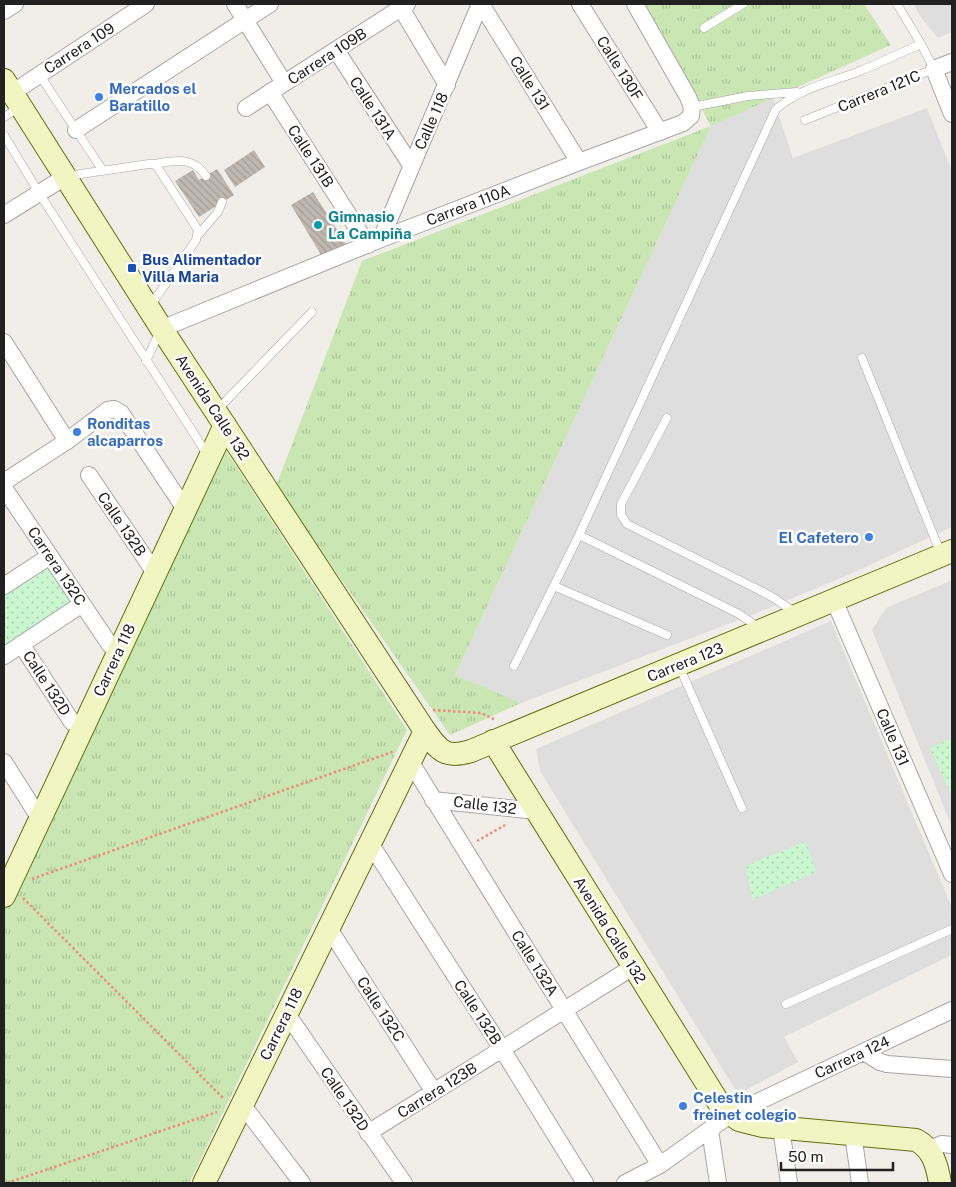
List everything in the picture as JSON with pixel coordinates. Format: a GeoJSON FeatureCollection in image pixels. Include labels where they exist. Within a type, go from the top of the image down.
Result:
{"type":"FeatureCollection","features":[{"type":"Feature","properties":{"kind":"main road","name":"Avenida Calle 132"},"geometry":{"type":"LineString","coordinates":[[10,99],[65,177],[421,736]]}},
{"type":"Feature","properties":{"kind":"main road","name":"Carrera 118"},"geometry":{"type":"LineString","coordinates":[[8,889],[209,458],[220,418]]}},
{"type":"Feature","properties":{"kind":"main road","name":"Carrera 123"},"geometry":{"type":"LineString","coordinates":[[421,736],[440,750],[454,755],[471,750],[947,554]]}},
{"type":"Feature","properties":{"kind":"main road","name":"Carrera 118"},"geometry":{"type":"LineString","coordinates":[[204,1183],[237,1106],[287,1014],[421,736]]}},
{"type":"Feature","properties":{"kind":"main road","name":"Avenida Calle 132"},"geometry":{"type":"LineString","coordinates":[[493,741],[714,1096],[730,1115]]}},
{"type":"Feature","properties":{"kind":"main road"},"geometry":{"type":"LineString","coordinates":[[730,1115],[750,1124],[916,1140],[929,1150],[936,1163],[940,1183]]}},
{"type":"Feature","properties":{"kind":"main road"},"geometry":{"type":"LineString","coordinates":[[892,1138],[907,1142],[920,1151],[929,1165],[932,1183]]}},
{"type":"Feature","properties":{"kind":"street"},"geometry":{"type":"LineString","coordinates":[[4,11],[15,4]]}},
{"type":"Feature","properties":{"kind":"street","name":"Carrera 109"},"geometry":{"type":"LineString","coordinates":[[10,99],[39,74],[146,4]]}},
{"type":"Feature","properties":{"kind":"street"},"geometry":{"type":"LineString","coordinates":[[235,4],[284,83]]}},
{"type":"Feature","properties":{"kind":"street"},"geometry":{"type":"LineString","coordinates":[[76,130],[270,4]]}},
{"type":"Feature","properties":{"kind":"street","name":"Calle 118"},"geometry":{"type":"LineString","coordinates":[[375,242],[447,85],[481,4]]}},
{"type":"Feature","properties":{"kind":"street","name":"Calle 131"},"geometry":{"type":"LineString","coordinates":[[481,4],[579,162]]}},
{"type":"Feature","properties":{"kind":"street","name":"Calle 130F"},"geometry":{"type":"LineString","coordinates":[[580,4],[660,132]]}},
{"type":"Feature","properties":{"kind":"street"},"geometry":{"type":"LineString","coordinates":[[635,4],[688,97],[691,112]]}},
{"type":"Feature","properties":{"kind":"street"},"geometry":{"type":"LineString","coordinates":[[404,6],[447,85]]}},
{"type":"Feature","properties":{"kind":"street","name":"Carrera 109B"},"geometry":{"type":"LineString","coordinates":[[246,108],[404,6]]}},
{"type":"Feature","properties":{"kind":"street","name":"Calle 131A"},"geometry":{"type":"LineString","coordinates":[[336,50],[411,165]]}},
{"type":"Feature","properties":{"kind":"street","name":"Carrera 121C"},"geometry":{"type":"LineString","coordinates":[[934,69],[952,62]]}},
{"type":"Feature","properties":{"kind":"street"},"geometry":{"type":"LineString","coordinates":[[934,69],[952,114]]}},
{"type":"Feature","properties":{"kind":"street","name":"Calle 131B"},"geometry":{"type":"LineString","coordinates":[[270,92],[375,242]]}},
{"type":"Feature","properties":{"kind":"street","name":"Carrera 110A"},"geometry":{"type":"LineString","coordinates":[[161,328],[375,242],[683,123],[691,112]]}},
{"type":"Feature","properties":{"kind":"street"},"geometry":{"type":"LineString","coordinates":[[4,215],[65,177]]}},
{"type":"Feature","properties":{"kind":"street"},"geometry":{"type":"LineString","coordinates":[[4,342],[67,441]]}},
{"type":"Feature","properties":{"kind":"street"},"geometry":{"type":"LineString","coordinates":[[4,482],[67,441],[108,410],[114,409],[121,413],[185,509]]}},
{"type":"Feature","properties":{"kind":"street","name":"Calle 132B"},"geometry":{"type":"LineString","coordinates":[[89,474],[155,573]]}},
{"type":"Feature","properties":{"kind":"street","name":"Carrera 132C"},"geometry":{"type":"LineString","coordinates":[[4,488],[110,645]]}},
{"type":"Feature","properties":{"kind":"street"},"geometry":{"type":"LineString","coordinates":[[4,586],[50,556]]}},
{"type":"Feature","properties":{"kind":"street","name":"Calle 131"},"geometry":{"type":"LineString","coordinates":[[834,600],[952,874]]}},
{"type":"Feature","properties":{"kind":"street"},"geometry":{"type":"LineString","coordinates":[[4,656],[82,604]]}},
{"type":"Feature","properties":{"kind":"street","name":"Calle 132D"},"geometry":{"type":"LineString","coordinates":[[21,644],[72,722]]}},
{"type":"Feature","properties":{"kind":"street","name":"Calle 132A"},"geometry":{"type":"LineString","coordinates":[[421,736],[434,800],[660,1165]]}},
{"type":"Feature","properties":{"kind":"street"},"geometry":{"type":"LineString","coordinates":[[4,762],[40,819]]}},
{"type":"Feature","properties":{"kind":"street","name":"Calle 132"},"geometry":{"type":"LineString","coordinates":[[434,800],[536,811]]}},
{"type":"Feature","properties":{"kind":"street","name":"Calle 132B"},"geometry":{"type":"LineString","coordinates":[[370,842],[585,1183]]}},
{"type":"Feature","properties":{"kind":"street","name":"Calle 132C"},"geometry":{"type":"LineString","coordinates":[[328,927],[434,1092]]}},
{"type":"Feature","properties":{"kind":"street","name":"Carrera 123B"},"geometry":{"type":"LineString","coordinates":[[368,1133],[633,967]]}},
{"type":"Feature","properties":{"kind":"street","name":"Carrera 124"},"geometry":{"type":"LineString","coordinates":[[625,1183],[660,1165],[730,1115],[952,1010]]}},
{"type":"Feature","properties":{"kind":"street","name":"Calle 132D"},"geometry":{"type":"LineString","coordinates":[[287,1014],[404,1183]]}},
{"type":"Feature","properties":{"kind":"street"},"geometry":{"type":"LineString","coordinates":[[864,1052],[887,1064],[952,1070]]}},
{"type":"Feature","properties":{"kind":"street"},"geometry":{"type":"LineString","coordinates":[[237,1106],[302,1183]]}},
{"type":"Feature","properties":{"kind":"street"},"geometry":{"type":"LineString","coordinates":[[781,1128],[788,1183]]}},
{"type":"Feature","properties":{"kind":"street"},"geometry":{"type":"LineString","coordinates":[[710,1130],[718,1183]]}},
{"type":"Feature","properties":{"kind":"street"},"geometry":{"type":"LineString","coordinates":[[853,1134],[860,1183]]}},
{"type":"Feature","properties":{"kind":"street"},"geometry":{"type":"LineString","coordinates":[[929,1150],[942,1144],[952,1145]]}},
{"type":"Feature","properties":{"kind":"lane"},"geometry":{"type":"LineString","coordinates":[[704,28],[743,4]]}},
{"type":"Feature","properties":{"kind":"lane"},"geometry":{"type":"LineString","coordinates":[[897,4],[934,69]]}},
{"type":"Feature","properties":{"kind":"lane"},"geometry":{"type":"LineString","coordinates":[[514,666],[579,535],[776,109],[801,91],[860,71],[921,44]]}},
{"type":"Feature","properties":{"kind":"lane","name":"Carrera 121C"},"geometry":{"type":"LineString","coordinates":[[805,120],[934,69]]}},
{"type":"Feature","properties":{"kind":"lane"},"geometry":{"type":"LineString","coordinates":[[39,74],[103,171]]}},
{"type":"Feature","properties":{"kind":"lane"},"geometry":{"type":"LineString","coordinates":[[691,112],[748,96],[801,91]]}},
{"type":"Feature","properties":{"kind":"lane"},"geometry":{"type":"LineString","coordinates":[[4,135],[38,194],[209,458]]}},
{"type":"Feature","properties":{"kind":"lane"},"geometry":{"type":"LineString","coordinates":[[65,177],[181,160],[192,163],[200,168],[206,176]]}},
{"type":"Feature","properties":{"kind":"lane"},"geometry":{"type":"LineString","coordinates":[[153,164],[158,168],[198,230],[198,235]]}},
{"type":"Feature","properties":{"kind":"lane"},"geometry":{"type":"LineString","coordinates":[[148,308],[198,235],[218,212],[222,202]]}},
{"type":"Feature","properties":{"kind":"lane"},"geometry":{"type":"LineString","coordinates":[[220,418],[312,312]]}},
{"type":"Feature","properties":{"kind":"lane"},"geometry":{"type":"LineString","coordinates":[[146,361],[161,328]]}},
{"type":"Feature","properties":{"kind":"lane"},"geometry":{"type":"LineString","coordinates":[[862,358],[947,554]]}},
{"type":"Feature","properties":{"kind":"lane"},"geometry":{"type":"LineString","coordinates":[[667,418],[621,504],[621,515],[628,524],[774,598],[797,615]]}},
{"type":"Feature","properties":{"kind":"lane"},"geometry":{"type":"LineString","coordinates":[[579,535],[739,614],[762,630]]}},
{"type":"Feature","properties":{"kind":"lane"},"geometry":{"type":"LineString","coordinates":[[554,586],[667,635]]}},
{"type":"Feature","properties":{"kind":"lane"},"geometry":{"type":"LineString","coordinates":[[679,664],[742,808]]}},
{"type":"Feature","properties":{"kind":"lane"},"geometry":{"type":"LineString","coordinates":[[786,1004],[952,929]]}},
{"type":"Feature","properties":{"kind":"path"},"geometry":{"type":"LineString","coordinates":[[7,1183],[237,1106],[8,889],[481,713],[518,731]]}},
{"type":"Feature","properties":{"kind":"path"},"geometry":{"type":"LineString","coordinates":[[464,848],[515,820]]}},
{"type":"Feature","properties":{"kind":"shaded area"},"geometry":{"type":"Polygon","coordinates":[[[914,4],[952,4],[952,32],[938,38],[920,16],[914,4]]]}},
{"type":"Feature","properties":{"kind":"shaded area"},"geometry":{"type":"Polygon","coordinates":[[[773,98],[793,158],[927,108],[952,171],[952,527],[848,575],[757,613],[521,703],[455,675],[711,126],[773,98]]]}},
{"type":"Feature","properties":{"kind":"shaded area"},"geometry":{"type":"Polygon","coordinates":[[[952,580],[952,827],[872,630],[886,608],[952,580]]]}},
{"type":"Feature","properties":{"kind":"shaded area"},"geometry":{"type":"Polygon","coordinates":[[[831,621],[952,908],[952,955],[784,1037],[798,1062],[738,1094],[540,771],[536,749],[831,621]]]}},
{"type":"Feature","properties":{"kind":"green space"},"geometry":{"type":"Polygon","coordinates":[[[643,4],[864,4],[891,45],[711,126],[643,4]]]}},
{"type":"Feature","properties":{"kind":"green space"},"geometry":{"type":"Polygon","coordinates":[[[711,126],[455,675],[521,703],[450,735],[276,486],[362,261],[711,126]]]}},
{"type":"Feature","properties":{"kind":"green space"},"geometry":{"type":"Polygon","coordinates":[[[225,449],[407,730],[189,1183],[4,1183],[4,911],[159,583],[225,449]]]}},
{"type":"Feature","properties":{"kind":"green space"},"geometry":{"type":"Polygon","coordinates":[[[49,564],[75,603],[4,650],[4,593],[49,564]]]}},
{"type":"Feature","properties":{"kind":"green space"},"geometry":{"type":"Polygon","coordinates":[[[952,738],[952,796],[930,748],[952,738]]]}},
{"type":"Feature","properties":{"kind":"green space"},"geometry":{"type":"Polygon","coordinates":[[[806,841],[816,872],[753,900],[745,866],[806,841]]]}},
{"type":"Feature","properties":{"kind":"building"},"geometry":{"type":"Polygon","coordinates":[[[254,150],[265,167],[235,187],[224,170],[254,150]]]}},
{"type":"Feature","properties":{"kind":"building"},"geometry":{"type":"Polygon","coordinates":[[[217,169],[234,195],[199,217],[175,181],[193,170],[199,180],[217,169]]]}},
{"type":"Feature","properties":{"kind":"building","name":"Gimnasio La Campiña"},"geometry":{"type":"Polygon","coordinates":[[[313,192],[346,244],[323,258],[291,205],[313,192]]]}},
{"type":"Feature","properties":{"kind":"place","name":"Mercados el Baratillo"},"geometry":{"type":"Point","coordinates":[99,97]}},
{"type":"Feature","properties":{"kind":"place","name":"Gimnasio La Campiña"},"geometry":{"type":"Point","coordinates":[318,225]}},
{"type":"Feature","properties":{"kind":"place","name":"Bus Alimentador Villa Maria"},"geometry":{"type":"Point","coordinates":[132,268]}},
{"type":"Feature","properties":{"kind":"place","name":"Ronditas alcaparros"},"geometry":{"type":"Point","coordinates":[77,432]}},
{"type":"Feature","properties":{"kind":"place","name":"El Cafetero"},"geometry":{"type":"Point","coordinates":[869,537]}},
{"type":"Feature","properties":{"kind":"place","name":"Celestin freinet colegio"},"geometry":{"type":"Point","coordinates":[683,1106]}}]}
